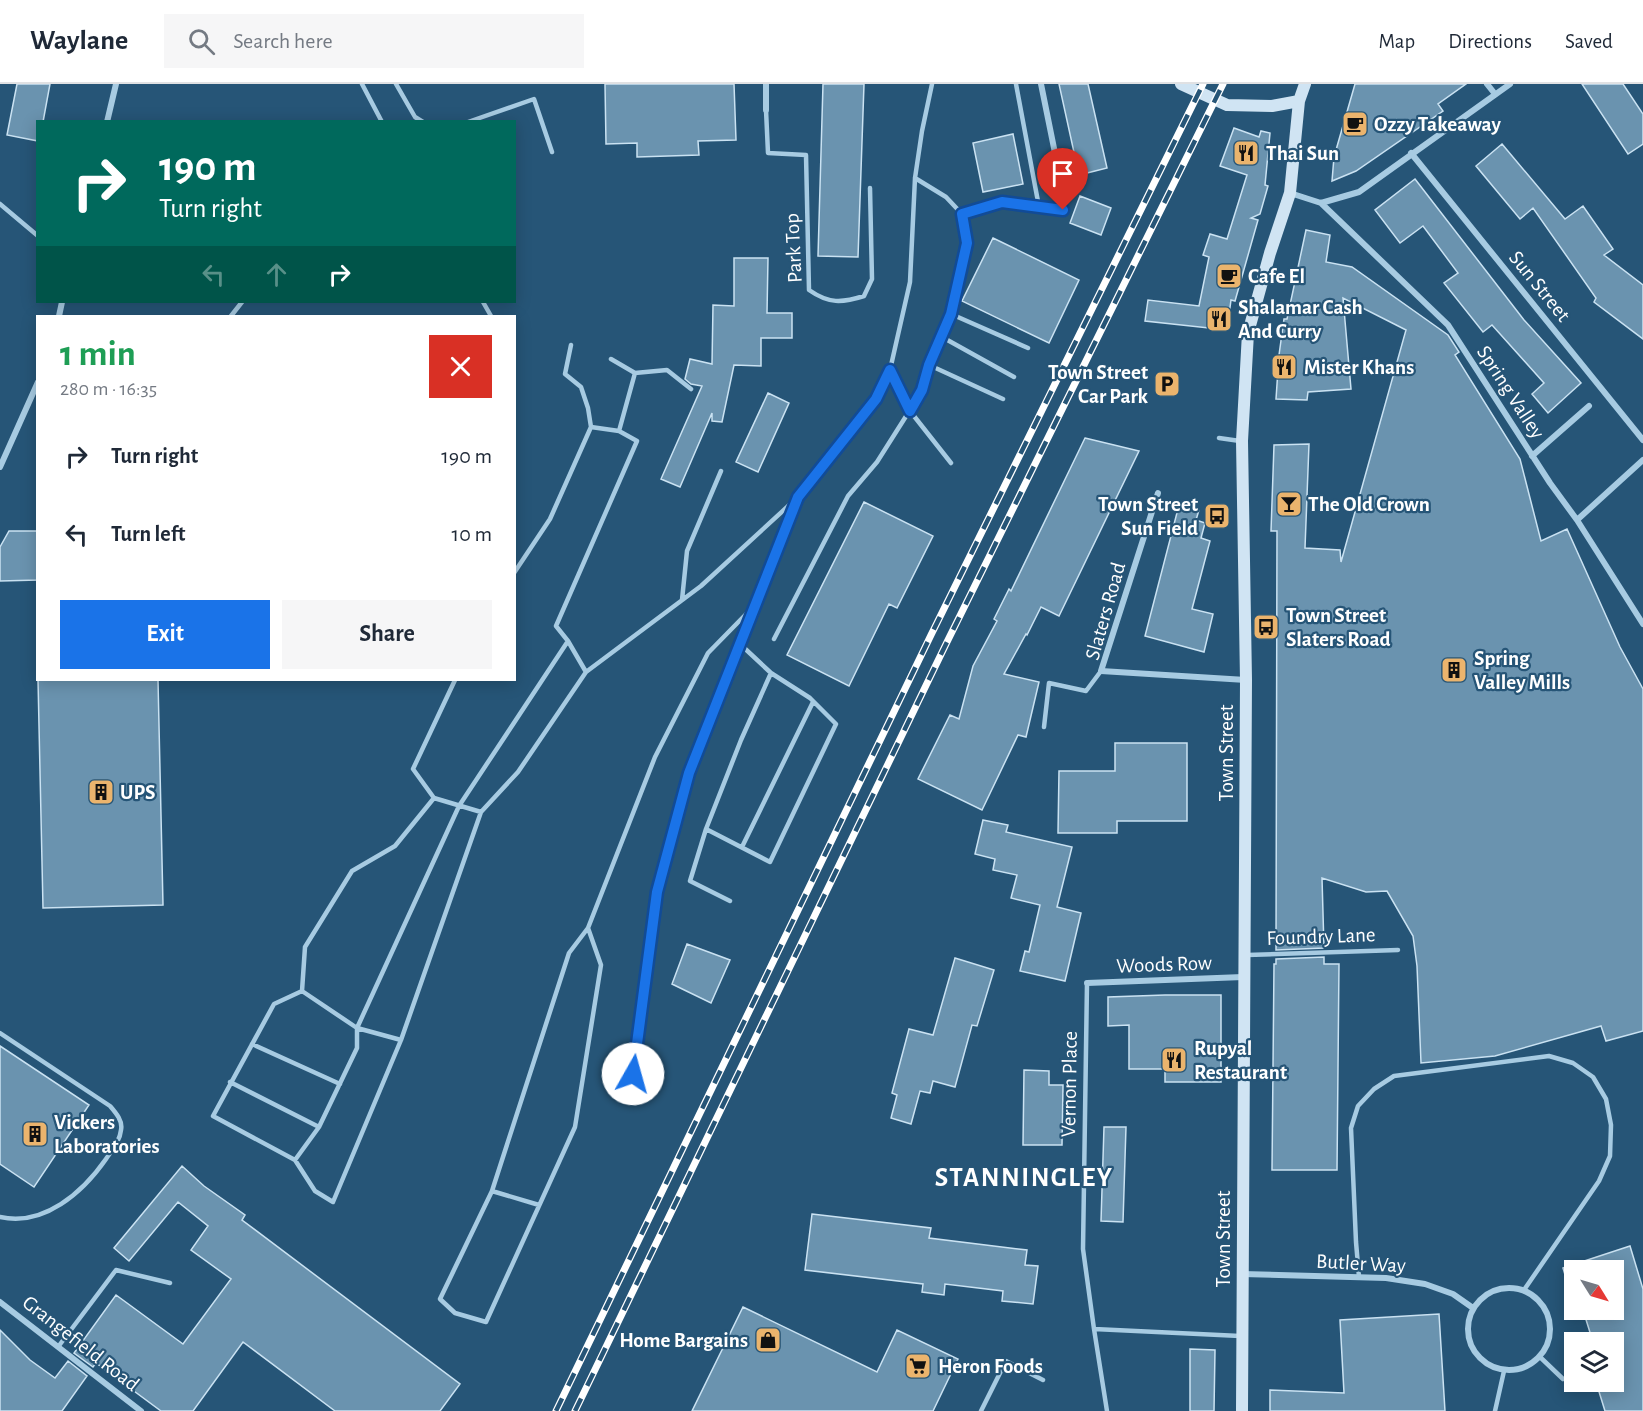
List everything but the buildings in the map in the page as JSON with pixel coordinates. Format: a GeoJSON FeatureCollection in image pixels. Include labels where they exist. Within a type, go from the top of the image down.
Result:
{"type":"FeatureCollection","features":[{"type":"Feature","properties":{"kind":"main road"},"geometry":{"type":"LineString","coordinates":[[1181,84],[1227,105],[1272,106],[1299,101]]}},
{"type":"Feature","properties":{"kind":"main road","name":"Town Street"},"geometry":{"type":"LineString","coordinates":[[1242,1411],[1246,680],[1242,441],[1248,333],[1290,193],[1299,101],[1305,84]]}},
{"type":"Feature","properties":{"kind":"street"},"geometry":{"type":"LineString","coordinates":[[108,120],[116,84]]}},
{"type":"Feature","properties":{"kind":"street"},"geometry":{"type":"LineString","coordinates":[[766,84],[766,110]]}},
{"type":"Feature","properties":{"kind":"street"},"geometry":{"type":"LineString","coordinates":[[1041,84],[1057,163]]}},
{"type":"Feature","properties":{"kind":"street"},"geometry":{"type":"LineString","coordinates":[[1487,84],[1495,94]]}},
{"type":"Feature","properties":{"kind":"street"},"geometry":{"type":"LineString","coordinates":[[1290,193],[1321,203],[1359,192],[1510,84]]}},
{"type":"Feature","properties":{"kind":"street","name":"Sun Street"},"geometry":{"type":"LineString","coordinates":[[1412,153],[1643,440]]}},
{"type":"Feature","properties":{"kind":"street","name":"Spring Valley"},"geometry":{"type":"LineString","coordinates":[[1321,203],[1448,325],[1643,624]]}},
{"type":"Feature","properties":{"kind":"street"},"geometry":{"type":"LineString","coordinates":[[0,467],[36,386]]}},
{"type":"Feature","properties":{"kind":"street"},"geometry":{"type":"LineString","coordinates":[[1532,456],[1588,406]]}},
{"type":"Feature","properties":{"kind":"street"},"geometry":{"type":"LineString","coordinates":[[1577,520],[1643,460]]}},
{"type":"Feature","properties":{"kind":"street","name":"Slaters Road"},"geometry":{"type":"LineString","coordinates":[[1158,493],[1101,671],[1246,680]]}},
{"type":"Feature","properties":{"kind":"street","name":"Woods Row"},"geometry":{"type":"LineString","coordinates":[[1087,983],[1243,977]]}},
{"type":"Feature","properties":{"kind":"street","name":"Butler Way"},"geometry":{"type":"LineString","coordinates":[[1242,1274],[1386,1278],[1425,1284],[1453,1294],[1473,1308]]}},
{"type":"Feature","properties":{"kind":"street"},"geometry":{"type":"LineString","coordinates":[[1509,1287],[1524,1290],[1535,1296],[1550,1319],[1547,1346],[1540,1357],[1524,1368],[1504,1371],[1491,1367],[1479,1359],[1472,1348],[1468,1328],[1473,1308],[1482,1297],[1495,1290],[1509,1287]]}},
{"type":"Feature","properties":{"kind":"street","name":"Grangefield Road"},"geometry":{"type":"LineString","coordinates":[[0,1302],[141,1411]]}},
{"type":"Feature","properties":{"kind":"lane"},"geometry":{"type":"LineString","coordinates":[[362,84],[381,120]]}},
{"type":"Feature","properties":{"kind":"lane"},"geometry":{"type":"LineString","coordinates":[[396,84],[415,117],[420,120]]}},
{"type":"Feature","properties":{"kind":"lane"},"geometry":{"type":"LineString","coordinates":[[302,991],[274,1004],[213,1116],[295,1160],[315,1191],[333,1202],[401,1040],[481,812],[518,772],[586,672],[701,586],[798,497],[876,399],[890,370],[910,282],[915,178],[932,84]]}},
{"type":"Feature","properties":{"kind":"lane"},"geometry":{"type":"LineString","coordinates":[[1016,84],[1039,207]]}},
{"type":"Feature","properties":{"kind":"lane"},"geometry":{"type":"LineString","coordinates":[[474,120],[534,99],[552,152]]}},
{"type":"Feature","properties":{"kind":"lane","name":"Park Top"},"geometry":{"type":"LineString","coordinates":[[766,110],[768,153],[806,155],[809,290],[822,299],[847,302],[864,296],[872,279],[870,188]]}},
{"type":"Feature","properties":{"kind":"lane"},"geometry":{"type":"LineString","coordinates":[[774,639],[848,496],[877,462],[922,390],[929,365],[951,314],[967,243],[962,214],[946,197],[915,178]]}},
{"type":"Feature","properties":{"kind":"lane"},"geometry":{"type":"LineString","coordinates":[[962,214],[1002,202],[1063,210]]}},
{"type":"Feature","properties":{"kind":"lane"},"geometry":{"type":"LineString","coordinates":[[0,204],[36,234]]}},
{"type":"Feature","properties":{"kind":"lane"},"geometry":{"type":"LineString","coordinates":[[232,315],[241,303]]}},
{"type":"Feature","properties":{"kind":"lane"},"geometry":{"type":"LineString","coordinates":[[951,314],[1028,348]]}},
{"type":"Feature","properties":{"kind":"lane"},"geometry":{"type":"LineString","coordinates":[[942,337],[1014,377]]}},
{"type":"Feature","properties":{"kind":"lane"},"geometry":{"type":"LineString","coordinates":[[516,570],[550,519],[591,427],[581,387],[565,374],[571,345]]}},
{"type":"Feature","properties":{"kind":"lane"},"geometry":{"type":"LineString","coordinates":[[611,359],[635,373],[667,370],[691,389]]}},
{"type":"Feature","properties":{"kind":"lane"},"geometry":{"type":"LineString","coordinates":[[929,365],[1003,399]]}},
{"type":"Feature","properties":{"kind":"lane"},"geometry":{"type":"LineString","coordinates":[[890,370],[910,411],[951,463]]}},
{"type":"Feature","properties":{"kind":"lane"},"geometry":{"type":"LineString","coordinates":[[619,431],[635,373]]}},
{"type":"Feature","properties":{"kind":"lane"},"geometry":{"type":"LineString","coordinates":[[586,672],[568,641],[556,626],[637,441],[619,431],[591,427]]}},
{"type":"Feature","properties":{"kind":"lane"},"geometry":{"type":"LineString","coordinates":[[1219,438],[1242,441]]}},
{"type":"Feature","properties":{"kind":"lane"},"geometry":{"type":"LineString","coordinates":[[682,600],[687,551],[721,471]]}},
{"type":"Feature","properties":{"kind":"lane"},"geometry":{"type":"LineString","coordinates":[[633,1074],[657,892],[689,773],[798,497]]}},
{"type":"Feature","properties":{"kind":"lane"},"geometry":{"type":"LineString","coordinates":[[588,928],[602,964],[576,1127],[486,1322],[455,1313],[440,1299],[492,1191],[570,953],[588,928],[655,757],[708,653],[755,605]]}},
{"type":"Feature","properties":{"kind":"lane"},"geometry":{"type":"LineString","coordinates":[[295,1160],[319,1127],[357,1048],[357,1028],[459,806],[568,641]]}},
{"type":"Feature","properties":{"kind":"lane"},"geometry":{"type":"LineString","coordinates":[[706,829],[770,862],[836,724],[813,702],[771,673],[740,644]]}},
{"type":"Feature","properties":{"kind":"lane"},"geometry":{"type":"LineString","coordinates":[[1044,727],[1049,683],[1086,691],[1101,671]]}},
{"type":"Feature","properties":{"kind":"lane"},"geometry":{"type":"LineString","coordinates":[[730,900],[690,881],[706,829],[741,740],[771,673]]}},
{"type":"Feature","properties":{"kind":"lane"},"geometry":{"type":"LineString","coordinates":[[454,681],[412,769],[435,798],[481,812]]}},
{"type":"Feature","properties":{"kind":"lane"},"geometry":{"type":"LineString","coordinates":[[742,847],[813,702]]}},
{"type":"Feature","properties":{"kind":"lane"},"geometry":{"type":"LineString","coordinates":[[302,991],[305,947],[352,871],[395,846],[435,798]]}},
{"type":"Feature","properties":{"kind":"lane","name":"Foundry Lane"},"geometry":{"type":"LineString","coordinates":[[1244,956],[1398,950]]}},
{"type":"Feature","properties":{"kind":"lane","name":"Vernon Place"},"geometry":{"type":"LineString","coordinates":[[1087,983],[1083,1249],[1107,1411]]}},
{"type":"Feature","properties":{"kind":"lane"},"geometry":{"type":"LineString","coordinates":[[302,991],[357,1028],[401,1040]]}},
{"type":"Feature","properties":{"kind":"lane"},"geometry":{"type":"LineString","coordinates":[[0,1032],[110,1106],[118,1116],[122,1129],[114,1148],[94,1177],[76,1194],[56,1207],[31,1217],[14,1220],[0,1217]]}},
{"type":"Feature","properties":{"kind":"lane"},"geometry":{"type":"LineString","coordinates":[[252,1044],[340,1084]]}},
{"type":"Feature","properties":{"kind":"lane"},"geometry":{"type":"LineString","coordinates":[[1359,1277],[1351,1128],[1358,1106],[1374,1089],[1394,1076],[1549,1056],[1573,1063],[1593,1077],[1606,1099],[1611,1125],[1610,1156],[1599,1181],[1524,1290]]}},
{"type":"Feature","properties":{"kind":"lane"},"geometry":{"type":"LineString","coordinates":[[230,1082],[319,1127]]}},
{"type":"Feature","properties":{"kind":"lane"},"geometry":{"type":"LineString","coordinates":[[492,1191],[539,1205]]}},
{"type":"Feature","properties":{"kind":"lane"},"geometry":{"type":"LineString","coordinates":[[58,1347],[116,1270],[170,1283]]}},
{"type":"Feature","properties":{"kind":"lane"},"geometry":{"type":"LineString","coordinates":[[1094,1329],[1243,1336]]}},
{"type":"Feature","properties":{"kind":"lane"},"geometry":{"type":"LineString","coordinates":[[1540,1357],[1563,1379]]}},
{"type":"Feature","properties":{"kind":"lane"},"geometry":{"type":"LineString","coordinates":[[981,1411],[1006,1361],[1043,1380]]}},
{"type":"Feature","properties":{"kind":"lane"},"geometry":{"type":"LineString","coordinates":[[1495,1411],[1504,1371]]}},
{"type":"Feature","properties":{"kind":"railway"},"geometry":{"type":"LineString","coordinates":[[556,1411],[931,635],[1203,84]]}},
{"type":"Feature","properties":{"kind":"railway"},"geometry":{"type":"LineString","coordinates":[[575,1411],[947,642],[1223,84]]}},
{"type":"Feature","properties":{"kind":"place","name":"Ozzy Takeaway"},"geometry":{"type":"Point","coordinates":[1355,124]}},
{"type":"Feature","properties":{"kind":"place","name":"Thai Sun"},"geometry":{"type":"Point","coordinates":[1246,153]}},
{"type":"Feature","properties":{"kind":"place","name":"Cafe El"},"geometry":{"type":"Point","coordinates":[1229,276]}},
{"type":"Feature","properties":{"kind":"place","name":"Shalamar Cash And Curry"},"geometry":{"type":"Point","coordinates":[1219,319]}},
{"type":"Feature","properties":{"kind":"place","name":"Mister Khans"},"geometry":{"type":"Point","coordinates":[1284,367]}},
{"type":"Feature","properties":{"kind":"place","name":"Town Street Car Park"},"geometry":{"type":"Point","coordinates":[1167,384]}},
{"type":"Feature","properties":{"kind":"place","name":"The Old Crown"},"geometry":{"type":"Point","coordinates":[1289,504]}},
{"type":"Feature","properties":{"kind":"place","name":"Town Street Sun Field"},"geometry":{"type":"Point","coordinates":[1217,516]}},
{"type":"Feature","properties":{"kind":"place","name":"Town Street Slaters Road"},"geometry":{"type":"Point","coordinates":[1266,627]}},
{"type":"Feature","properties":{"kind":"place","name":"Spring Valley Mills"},"geometry":{"type":"Point","coordinates":[1454,670]}},
{"type":"Feature","properties":{"kind":"place","name":"UPS"},"geometry":{"type":"Point","coordinates":[101,792]}},
{"type":"Feature","properties":{"kind":"place","name":"Rupyal Restaurant"},"geometry":{"type":"Point","coordinates":[1174,1060]}},
{"type":"Feature","properties":{"kind":"place","name":"Vickers Laboratories"},"geometry":{"type":"Point","coordinates":[35,1134]}},
{"type":"Feature","properties":{"kind":"place","name":"Home Bargains"},"geometry":{"type":"Point","coordinates":[768,1340]}},
{"type":"Feature","properties":{"kind":"place","name":"Heron Foods"},"geometry":{"type":"Point","coordinates":[918,1366]}},
{"type":"Feature","properties":{"kind":"district","name":"STANNINGLEY"},"geometry":{"type":"Point","coordinates":[1024,1177]}},
{"type":"Feature","properties":{"kind":"route"},"geometry":{"type":"LineString","coordinates":[[633,1074],[657,892],[689,773],[798,497],[876,399],[890,370],[910,411],[922,390],[929,365],[951,314],[967,243],[962,214],[1002,202],[1063,210]]}}]}
